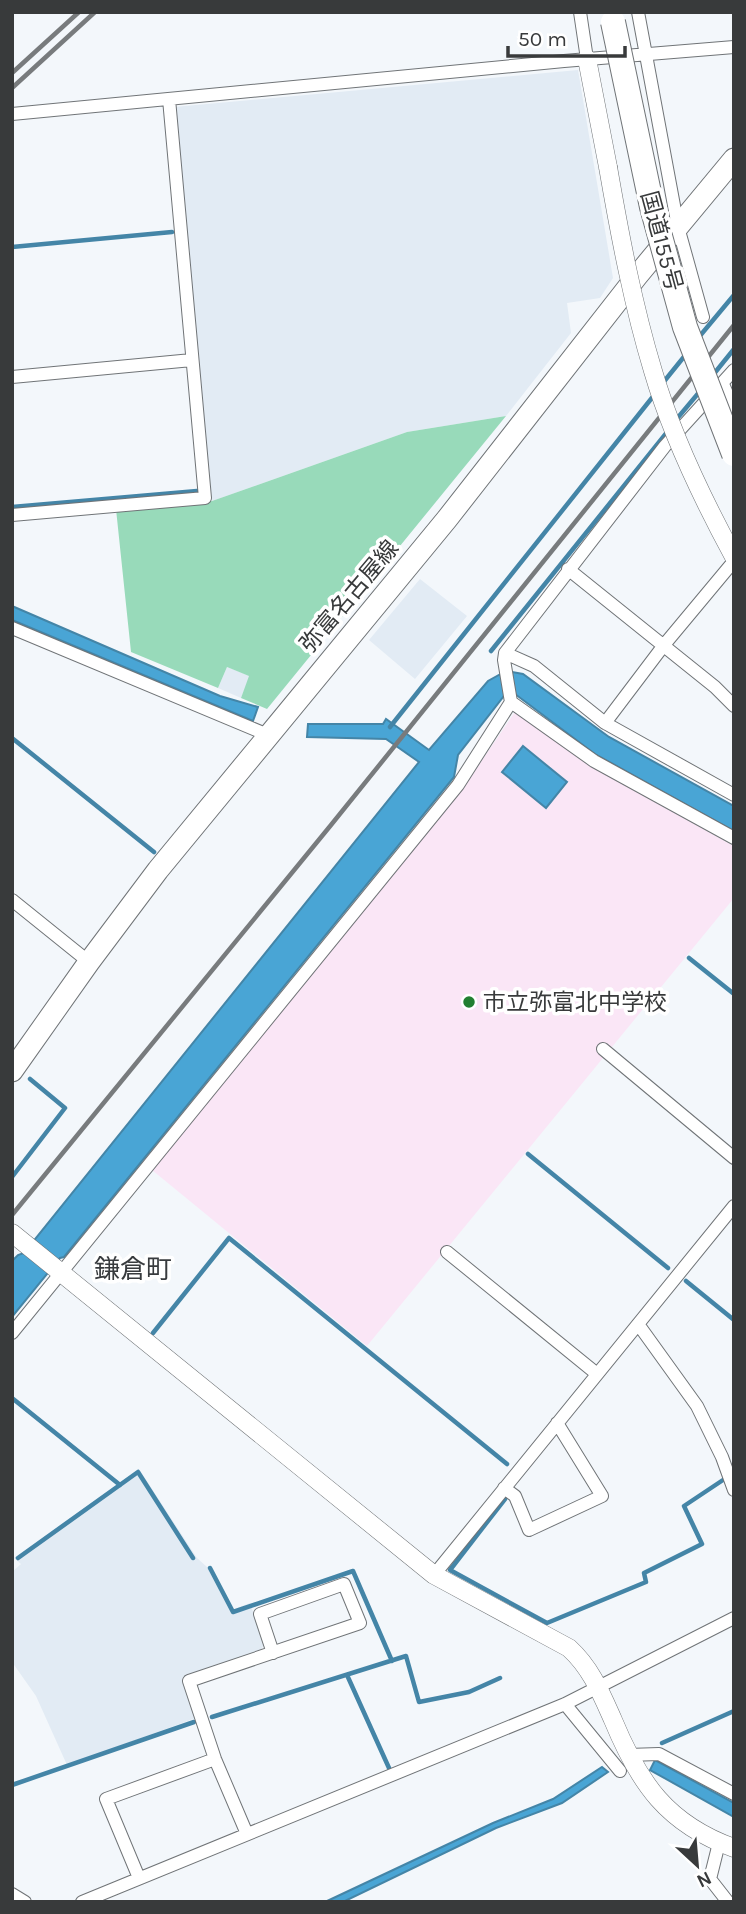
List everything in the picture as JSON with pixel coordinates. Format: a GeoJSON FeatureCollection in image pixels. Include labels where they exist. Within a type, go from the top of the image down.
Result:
{"type":"FeatureCollection","features":[{"type":"Feature","properties":{"kind":"highway","name":"国道155号"},"geometry":{"type":"LineString","coordinates":[[613,22],[652,207],[685,327],[734,454]]}},
{"type":"Feature","properties":{"kind":"main road","name":"弥富名古屋線"},"geometry":{"type":"LineString","coordinates":[[12,1071],[89,962],[167,860],[447,519],[734,159]]}},
{"type":"Feature","properties":{"kind":"street"},"geometry":{"type":"LineString","coordinates":[[580,12],[608,167],[653,373],[682,449],[734,559],[605,723]]}},
{"type":"Feature","properties":{"kind":"street"},"geometry":{"type":"LineString","coordinates":[[638,12],[678,227],[703,317]]}},
{"type":"Feature","properties":{"kind":"street"},"geometry":{"type":"LineString","coordinates":[[12,114],[734,47]]}},
{"type":"Feature","properties":{"kind":"street"},"geometry":{"type":"LineString","coordinates":[[12,515],[205,498],[169,99]]}},
{"type":"Feature","properties":{"kind":"street"},"geometry":{"type":"LineString","coordinates":[[12,377],[192,360]]}},
{"type":"Feature","properties":{"kind":"street"},"geometry":{"type":"LineString","coordinates":[[12,1333],[58,1270],[458,785],[511,701],[505,659],[568,569],[665,446],[734,370]]}},
{"type":"Feature","properties":{"kind":"street"},"geometry":{"type":"LineString","coordinates":[[723,383],[734,410]]}},
{"type":"Feature","properties":{"kind":"street"},"geometry":{"type":"LineString","coordinates":[[568,569],[715,687],[734,706]]}},
{"type":"Feature","properties":{"kind":"street"},"geometry":{"type":"LineString","coordinates":[[12,628],[268,735]]}},
{"type":"Feature","properties":{"kind":"street"},"geometry":{"type":"LineString","coordinates":[[505,659],[534,666],[605,723],[734,795]]}},
{"type":"Feature","properties":{"kind":"street"},"geometry":{"type":"LineString","coordinates":[[511,701],[594,761],[734,838]]}},
{"type":"Feature","properties":{"kind":"street"},"geometry":{"type":"LineString","coordinates":[[12,900],[89,962]]}},
{"type":"Feature","properties":{"kind":"street"},"geometry":{"type":"LineString","coordinates":[[603,1049],[734,1158]]}},
{"type":"Feature","properties":{"kind":"street"},"geometry":{"type":"LineString","coordinates":[[435,1575],[734,1206]]}},
{"type":"Feature","properties":{"kind":"street"},"geometry":{"type":"LineString","coordinates":[[15,1235],[435,1575],[569,1648],[584,1661],[599,1688],[624,1763]]}},
{"type":"Feature","properties":{"kind":"street"},"geometry":{"type":"LineString","coordinates":[[447,1252],[597,1374]]}},
{"type":"Feature","properties":{"kind":"street"},"geometry":{"type":"LineString","coordinates":[[638,1324],[697,1406],[734,1490]]}},
{"type":"Feature","properties":{"kind":"street"},"geometry":{"type":"LineString","coordinates":[[505,1488],[515,1496],[529,1530],[602,1496],[557,1423]]}},
{"type":"Feature","properties":{"kind":"street"},"geometry":{"type":"LineString","coordinates":[[247,1834],[215,1759],[188,1681],[273,1653],[360,1623],[344,1584],[260,1614],[273,1653]]}},
{"type":"Feature","properties":{"kind":"street"},"geometry":{"type":"LineString","coordinates":[[82,1902],[565,1704],[734,1618]]}},
{"type":"Feature","properties":{"kind":"street"},"geometry":{"type":"LineString","coordinates":[[565,1704],[670,1811],[696,1831],[726,1845],[709,1879],[728,1902]]}},
{"type":"Feature","properties":{"kind":"street"},"geometry":{"type":"LineString","coordinates":[[624,1763],[659,1754],[734,1794]]}},
{"type":"Feature","properties":{"kind":"street"},"geometry":{"type":"LineString","coordinates":[[139,1878],[106,1799],[215,1759]]}},
{"type":"Feature","properties":{"kind":"street"},"geometry":{"type":"LineString","coordinates":[[12,1894],[25,1902]]}},
{"type":"Feature","properties":{"kind":"shaded area"},"geometry":{"type":"Polygon","coordinates":[[[578,70],[613,278],[600,298],[567,303],[571,333],[506,416],[407,432],[212,501],[174,107],[578,70]]]}},
{"type":"Feature","properties":{"kind":"shaded area"},"geometry":{"type":"Polygon","coordinates":[[[420,579],[467,616],[415,679],[369,640],[420,579]]]}},
{"type":"Feature","properties":{"kind":"shaded area"},"geometry":{"type":"Polygon","coordinates":[[[227,667],[250,676],[241,698],[218,688],[227,667]]]}},
{"type":"Feature","properties":{"kind":"shaded area","name":"市立弥富北中学校"},"geometry":{"type":"Polygon","coordinates":[[[515,712],[590,766],[734,846],[734,898],[367,1346],[152,1170],[463,788],[515,712]]]}},
{"type":"Feature","properties":{"kind":"shaded area"},"geometry":{"type":"Polygon","coordinates":[[[139,1469],[197,1558],[207,1567],[230,1611],[250,1603],[264,1643],[261,1651],[183,1677],[196,1718],[67,1765],[36,1696],[12,1662],[12,1572],[21,1564],[14,1558],[139,1469]]]}},
{"type":"Feature","properties":{"kind":"green space"},"geometry":{"type":"Polygon","coordinates":[[[506,416],[267,709],[241,698],[249,676],[227,667],[218,688],[131,652],[116,509],[212,501],[407,432],[506,416]]]}},
{"type":"Feature","properties":{"kind":"water"},"geometry":{"type":"Polygon","coordinates":[[[12,606],[220,696],[258,707],[253,721],[12,620],[12,606]]]}},
{"type":"Feature","properties":{"kind":"water"},"geometry":{"type":"Polygon","coordinates":[[[506,671],[523,674],[609,737],[734,806],[734,831],[595,754],[515,694],[504,696],[458,755],[454,777],[64,1257],[60,1258],[12,1317],[12,1261],[24,1253],[419,762],[386,739],[307,737],[308,724],[383,724],[386,719],[429,750],[488,681],[506,671]]]}},
{"type":"Feature","properties":{"kind":"water"},"geometry":{"type":"Polygon","coordinates":[[[523,746],[567,782],[546,808],[502,772],[523,746]]]}},
{"type":"Feature","properties":{"kind":"water"},"geometry":{"type":"Polygon","coordinates":[[[655,1760],[734,1803],[734,1817],[650,1770],[655,1760]]]}},
{"type":"Feature","properties":{"kind":"water"},"geometry":{"type":"Polygon","coordinates":[[[602,1767],[608,1772],[562,1803],[496,1828],[343,1902],[325,1902],[493,1823],[553,1799],[602,1767]]]}},
{"type":"Feature","properties":{"kind":"waterway"},"geometry":{"type":"LineString","coordinates":[[12,247],[172,232]]}},
{"type":"Feature","properties":{"kind":"waterway"},"geometry":{"type":"LineString","coordinates":[[699,337],[734,295]]}},
{"type":"Feature","properties":{"kind":"waterway"},"geometry":{"type":"LineString","coordinates":[[713,375],[734,349]]}},
{"type":"Feature","properties":{"kind":"waterway"},"geometry":{"type":"LineString","coordinates":[[662,384],[687,353]]}},
{"type":"Feature","properties":{"kind":"waterway"},"geometry":{"type":"LineString","coordinates":[[675,421],[701,390]]}},
{"type":"Feature","properties":{"kind":"waterway"},"geometry":{"type":"LineString","coordinates":[[390,727],[655,394]]}},
{"type":"Feature","properties":{"kind":"waterway"},"geometry":{"type":"LineString","coordinates":[[491,651],[668,431]]}},
{"type":"Feature","properties":{"kind":"waterway"},"geometry":{"type":"LineString","coordinates":[[12,507],[197,491]]}},
{"type":"Feature","properties":{"kind":"waterway"},"geometry":{"type":"LineString","coordinates":[[12,738],[154,852]]}},
{"type":"Feature","properties":{"kind":"waterway"},"geometry":{"type":"LineString","coordinates":[[689,958],[734,994]]}},
{"type":"Feature","properties":{"kind":"waterway"},"geometry":{"type":"LineString","coordinates":[[12,1177],[65,1108],[30,1079]]}},
{"type":"Feature","properties":{"kind":"waterway"},"geometry":{"type":"LineString","coordinates":[[528,1154],[668,1268]]}},
{"type":"Feature","properties":{"kind":"waterway"},"geometry":{"type":"LineString","coordinates":[[153,1333],[229,1238],[507,1464]]}},
{"type":"Feature","properties":{"kind":"waterway"},"geometry":{"type":"LineString","coordinates":[[686,1281],[734,1320]]}},
{"type":"Feature","properties":{"kind":"waterway"},"geometry":{"type":"LineString","coordinates":[[12,1398],[120,1485]]}},
{"type":"Feature","properties":{"kind":"waterway"},"geometry":{"type":"LineString","coordinates":[[18,1558],[138,1472],[193,1558]]}},
{"type":"Feature","properties":{"kind":"waterway"},"geometry":{"type":"LineString","coordinates":[[505,1499],[450,1570],[547,1623],[646,1582],[644,1573],[702,1544],[684,1506],[723,1480]]}},
{"type":"Feature","properties":{"kind":"waterway"},"geometry":{"type":"LineString","coordinates":[[210,1568],[233,1612],[353,1571],[392,1661]]}},
{"type":"Feature","properties":{"kind":"waterway"},"geometry":{"type":"LineString","coordinates":[[212,1717],[406,1656],[419,1702],[469,1692],[500,1678]]}},
{"type":"Feature","properties":{"kind":"waterway"},"geometry":{"type":"LineString","coordinates":[[347,1675],[389,1768]]}},
{"type":"Feature","properties":{"kind":"waterway"},"geometry":{"type":"LineString","coordinates":[[662,1743],[734,1711]]}},
{"type":"Feature","properties":{"kind":"waterway"},"geometry":{"type":"LineString","coordinates":[[12,1785],[194,1722]]}},
{"type":"Feature","properties":{"kind":"railway"},"geometry":{"type":"LineString","coordinates":[[12,73],[79,12]]}},
{"type":"Feature","properties":{"kind":"railway"},"geometry":{"type":"LineString","coordinates":[[12,88],[95,12]]}},
{"type":"Feature","properties":{"kind":"railway"},"geometry":{"type":"LineString","coordinates":[[12,1215],[734,325]]}},
{"type":"Feature","properties":{"kind":"place","name":"市立弥富北中学校"},"geometry":{"type":"Point","coordinates":[469,1002]}},
{"type":"Feature","properties":{"kind":"district","name":"鎌倉町"},"geometry":{"type":"Point","coordinates":[133,1269]}}]}
